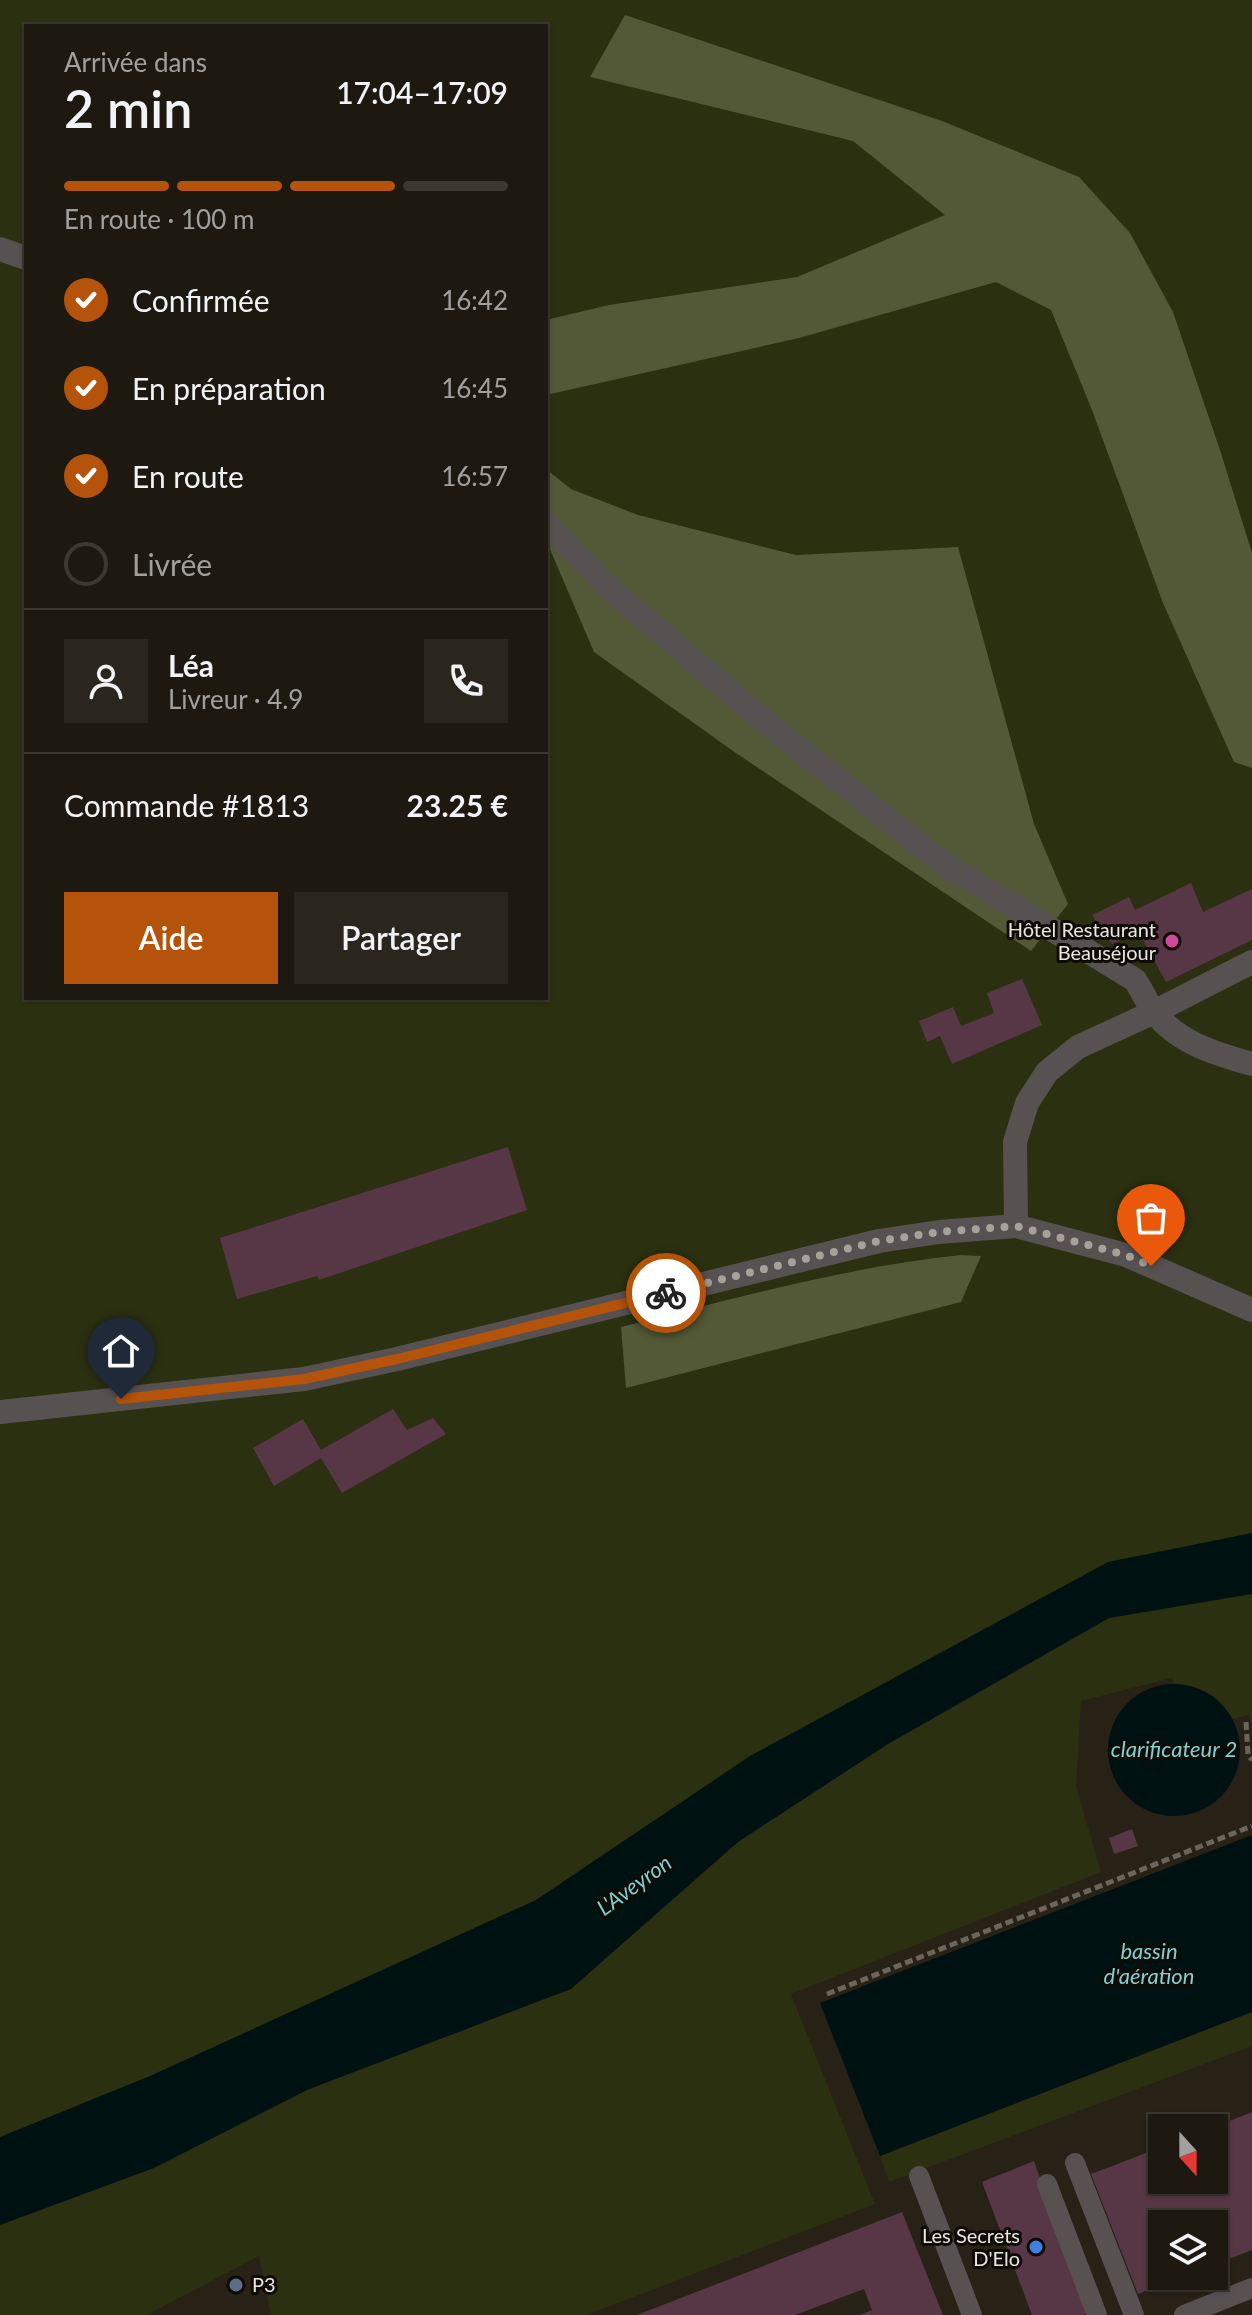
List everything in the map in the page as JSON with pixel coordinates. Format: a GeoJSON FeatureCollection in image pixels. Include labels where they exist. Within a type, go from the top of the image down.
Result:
{"type":"FeatureCollection","features":[{"type":"Feature","properties":{"kind":"street"},"geometry":{"type":"LineString","coordinates":[[0,249],[24,257]]}},
{"type":"Feature","properties":{"kind":"street"},"geometry":{"type":"LineString","coordinates":[[548,525],[609,588],[774,729],[943,863],[1135,980],[1154,1012],[1179,1036],[1215,1054],[1252,1064]]}},
{"type":"Feature","properties":{"kind":"street"},"geometry":{"type":"LineString","coordinates":[[1016,1226],[1015,1142],[1027,1103],[1047,1072],[1078,1047],[1252,962]]}},
{"type":"Feature","properties":{"kind":"street"},"geometry":{"type":"LineString","coordinates":[[0,1412],[304,1379],[879,1241],[939,1232],[1016,1226],[1126,1255],[1252,1310]]}},
{"type":"Feature","properties":{"kind":"lane"},"geometry":{"type":"LineString","coordinates":[[1075,2163],[1134,2315]]}},
{"type":"Feature","properties":{"kind":"lane"},"geometry":{"type":"LineString","coordinates":[[919,2176],[972,2315]]}},
{"type":"Feature","properties":{"kind":"lane"},"geometry":{"type":"LineString","coordinates":[[1047,2184],[1097,2315]]}},
{"type":"Feature","properties":{"kind":"lane"},"geometry":{"type":"LineString","coordinates":[[1184,2315],[1252,2288]]}},
{"type":"Feature","properties":{"kind":"path"},"geometry":{"type":"LineString","coordinates":[[1246,1722],[1248,1754],[1252,1760]]}},
{"type":"Feature","properties":{"kind":"path"},"geometry":{"type":"LineString","coordinates":[[827,1994],[1252,1826]]}},
{"type":"Feature","properties":{"kind":"green space"},"geometry":{"type":"Polygon","coordinates":[[[0,0],[1252,0],[1252,1724],[1248,1715],[1233,1719],[1208,1693],[1173,1683],[1172,1678],[1081,1701],[1076,1786],[1101,1872],[791,1994],[875,2204],[587,2315],[271,2315],[259,2256],[147,2315],[0,2315],[0,0]]]}},
{"type":"Feature","properties":{"kind":"green space"},"geometry":{"type":"Polygon","coordinates":[[[625,15],[942,121],[1079,177],[1130,233],[1173,312],[1252,553],[1252,768],[1234,762],[1163,603],[1092,410],[1051,310],[996,282],[799,338],[548,395],[548,320],[609,305],[797,277],[945,215],[853,141],[590,77],[625,15]]]}},
{"type":"Feature","properties":{"kind":"green space"},"geometry":{"type":"Polygon","coordinates":[[[548,471],[571,489],[638,515],[796,555],[958,547],[1034,824],[1068,904],[1031,951],[733,751],[594,652],[548,545],[548,471]]]}},
{"type":"Feature","properties":{"kind":"green space"},"geometry":{"type":"Polygon","coordinates":[[[961,1255],[981,1256],[961,1302],[626,1388],[621,1327],[832,1276],[961,1255]]]}},
{"type":"Feature","properties":{"kind":"green space"},"geometry":{"type":"Polygon","coordinates":[[[1252,2012],[1252,2046],[889,2182],[880,2156],[1252,2012]]]}},
{"type":"Feature","properties":{"kind":"water","name":"L'Aveyron"},"geometry":{"type":"Polygon","coordinates":[[[1252,1533],[1252,1594],[1109,1618],[888,1744],[738,1842],[571,1989],[307,2090],[154,2168],[0,2225],[0,2137],[150,2076],[536,1900],[750,1756],[1108,1562],[1252,1533]]]}},
{"type":"Feature","properties":{"kind":"water","name":"clarificateur 2"},"geometry":{"type":"Polygon","coordinates":[[[1174,1684],[1199,1689],[1221,1703],[1235,1725],[1240,1750],[1235,1775],[1221,1797],[1199,1811],[1174,1816],[1149,1811],[1127,1797],[1113,1775],[1108,1750],[1113,1725],[1127,1703],[1149,1689],[1174,1684]]]}},
{"type":"Feature","properties":{"kind":"water","name":"bassin d'aération"},"geometry":{"type":"Polygon","coordinates":[[[1252,1835],[1252,2012],[880,2156],[820,2003],[1252,1835]]]}},
{"type":"Feature","properties":{"kind":"building"},"geometry":{"type":"Polygon","coordinates":[[[1191,883],[1203,912],[1252,889],[1252,940],[1166,982],[1134,924],[1125,929],[1128,937],[1112,944],[1092,915],[1129,897],[1135,910],[1191,883]]]}},
{"type":"Feature","properties":{"kind":"building"},"geometry":{"type":"Polygon","coordinates":[[[1022,979],[1042,1025],[952,1064],[940,1036],[927,1042],[919,1021],[953,1007],[961,1026],[994,1013],[987,993],[1022,979]]]}},
{"type":"Feature","properties":{"kind":"building"},"geometry":{"type":"Polygon","coordinates":[[[508,1147],[527,1210],[319,1280],[317,1276],[237,1299],[220,1238],[508,1147]]]}},
{"type":"Feature","properties":{"kind":"building"},"geometry":{"type":"Polygon","coordinates":[[[393,1409],[407,1430],[433,1418],[446,1434],[342,1493],[321,1458],[274,1486],[253,1448],[303,1419],[321,1450],[393,1409]]]}},
{"type":"Feature","properties":{"kind":"building"},"geometry":{"type":"Polygon","coordinates":[[[1132,1829],[1138,1846],[1114,1854],[1109,1838],[1132,1829]]]}},
{"type":"Feature","properties":{"kind":"building"},"geometry":{"type":"Polygon","coordinates":[[[1252,2112],[1252,2250],[1228,2259],[1228,2210],[1148,2210],[1148,2290],[1138,2294],[1091,2174],[1148,2152],[1148,2194],[1228,2194],[1228,2121],[1252,2112]]]}},
{"type":"Feature","properties":{"kind":"building","name":"Les Secrets D'Elo"},"geometry":{"type":"Polygon","coordinates":[[[1034,2161],[1088,2313],[1083,2315],[1032,2315],[982,2182],[1034,2161]]]}},
{"type":"Feature","properties":{"kind":"building"},"geometry":{"type":"Polygon","coordinates":[[[902,2212],[943,2315],[860,2315],[872,2310],[864,2289],[795,2315],[637,2315],[902,2212]]]}},
{"type":"Feature","properties":{"kind":"way so far"},"geometry":{"type":"LineString","coordinates":[[666,1293],[879,1241],[939,1232],[1016,1226],[1126,1255],[1151,1266]]}},
{"type":"Feature","properties":{"kind":"place","name":"Hôtel Restaurant Beauséjour"},"geometry":{"type":"Point","coordinates":[1172,941]}},
{"type":"Feature","properties":{"kind":"place","name":"Les Secrets D'Elo"},"geometry":{"type":"Point","coordinates":[1036,2247]}},
{"type":"Feature","properties":{"kind":"place","name":"P3"},"geometry":{"type":"Point","coordinates":[236,2285]}},
{"type":"Feature","properties":{"kind":"route"},"geometry":{"type":"LineString","coordinates":[[121,1399],[304,1379],[666,1293]]}}]}
